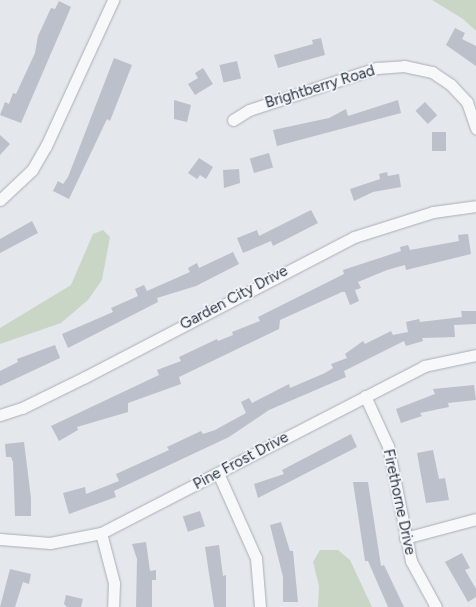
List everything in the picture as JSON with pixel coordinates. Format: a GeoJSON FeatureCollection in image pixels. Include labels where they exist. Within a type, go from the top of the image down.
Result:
{"type":"FeatureCollection","features":[{"type":"Feature","properties":{"kind":"street"},"geometry":{"type":"LineString","coordinates":[[0,200],[32,170],[46,146],[113,0]]}},
{"type":"Feature","properties":{"kind":"street","name":"Brightberry Road"},"geometry":{"type":"LineString","coordinates":[[233,120],[249,110],[370,71],[404,66],[432,72],[451,84],[466,102],[476,128]]}},
{"type":"Feature","properties":{"kind":"street","name":"Garden City Drive"},"geometry":{"type":"LineString","coordinates":[[0,415],[71,384],[354,237],[433,212],[476,206]]}},
{"type":"Feature","properties":{"kind":"street","name":"Pine Frost Drive"},"geometry":{"type":"LineString","coordinates":[[0,539],[50,543],[101,533],[424,366],[476,355]]}},
{"type":"Feature","properties":{"kind":"street","name":"Firethorne Drive"},"geometry":{"type":"LineString","coordinates":[[365,396],[388,446],[405,538],[411,560],[436,607]]}},
{"type":"Feature","properties":{"kind":"street"},"geometry":{"type":"LineString","coordinates":[[218,473],[256,558],[260,607]]}},
{"type":"Feature","properties":{"kind":"street"},"geometry":{"type":"LineString","coordinates":[[405,538],[476,519]]}},
{"type":"Feature","properties":{"kind":"street"},"geometry":{"type":"LineString","coordinates":[[101,533],[114,583],[113,607]]}},
{"type":"Feature","properties":{"kind":"green space"},"geometry":{"type":"Polygon","coordinates":[[[432,0],[476,0],[476,31],[463,19],[432,0]]]}},
{"type":"Feature","properties":{"kind":"green space"},"geometry":{"type":"Polygon","coordinates":[[[103,230],[110,237],[102,280],[88,300],[61,323],[0,344],[0,328],[71,285],[93,234],[103,230]]]}},
{"type":"Feature","properties":{"kind":"green space"},"geometry":{"type":"Polygon","coordinates":[[[320,550],[338,550],[350,560],[372,607],[318,607],[319,586],[313,562],[320,550]]]}},
{"type":"Feature","properties":{"kind":"building"},"geometry":{"type":"Polygon","coordinates":[[[59,1],[71,7],[21,123],[0,115],[5,102],[9,104],[13,93],[16,94],[35,53],[38,36],[51,8],[55,9],[59,1]]]}},
{"type":"Feature","properties":{"kind":"building"},"geometry":{"type":"Polygon","coordinates":[[[455,28],[465,33],[462,39],[476,46],[476,66],[446,45],[455,28]]]}},
{"type":"Feature","properties":{"kind":"building"},"geometry":{"type":"Polygon","coordinates":[[[321,38],[325,55],[278,68],[274,55],[313,44],[312,40],[321,38]]]}},
{"type":"Feature","properties":{"kind":"building"},"geometry":{"type":"Polygon","coordinates":[[[114,58],[132,65],[110,121],[107,119],[69,199],[53,191],[58,181],[63,184],[68,177],[114,58]]]}},
{"type":"Feature","properties":{"kind":"building"},"geometry":{"type":"Polygon","coordinates":[[[237,61],[241,79],[224,83],[219,65],[237,61]]]}},
{"type":"Feature","properties":{"kind":"building"},"geometry":{"type":"Polygon","coordinates":[[[203,68],[213,84],[195,95],[188,84],[198,78],[195,73],[203,68]]]}},
{"type":"Feature","properties":{"kind":"building"},"geometry":{"type":"Polygon","coordinates":[[[174,100],[191,105],[187,122],[174,119],[174,100]]]}},
{"type":"Feature","properties":{"kind":"building"},"geometry":{"type":"Polygon","coordinates":[[[398,100],[401,113],[277,146],[273,130],[329,118],[346,109],[348,116],[398,100]]]}},
{"type":"Feature","properties":{"kind":"building"},"geometry":{"type":"Polygon","coordinates":[[[425,102],[437,115],[428,124],[415,111],[425,102]]]}},
{"type":"Feature","properties":{"kind":"building"},"geometry":{"type":"Polygon","coordinates":[[[432,132],[446,132],[446,151],[432,151],[432,132]]]}},
{"type":"Feature","properties":{"kind":"building"},"geometry":{"type":"Polygon","coordinates":[[[0,135],[10,144],[0,155],[0,135]]]}},
{"type":"Feature","properties":{"kind":"building"},"geometry":{"type":"Polygon","coordinates":[[[269,153],[273,167],[254,173],[250,159],[269,153]]]}},
{"type":"Feature","properties":{"kind":"building"},"geometry":{"type":"Polygon","coordinates":[[[199,158],[213,167],[206,179],[200,175],[197,179],[188,173],[199,158]]]}},
{"type":"Feature","properties":{"kind":"building"},"geometry":{"type":"Polygon","coordinates":[[[239,169],[240,183],[224,188],[223,170],[239,169]]]}},
{"type":"Feature","properties":{"kind":"building"},"geometry":{"type":"Polygon","coordinates":[[[387,172],[388,176],[399,174],[401,187],[373,192],[354,201],[350,189],[380,179],[379,174],[387,172]]]}},
{"type":"Feature","properties":{"kind":"building"},"geometry":{"type":"Polygon","coordinates":[[[311,210],[318,223],[273,246],[271,241],[243,253],[237,238],[257,230],[259,236],[311,210]]]}},
{"type":"Feature","properties":{"kind":"building"},"geometry":{"type":"Polygon","coordinates":[[[32,221],[38,233],[0,253],[0,239],[32,221]]]}},
{"type":"Feature","properties":{"kind":"building"},"geometry":{"type":"Polygon","coordinates":[[[468,234],[471,254],[406,270],[405,265],[387,270],[358,282],[361,288],[355,290],[359,301],[350,305],[345,292],[342,292],[280,320],[279,329],[179,377],[181,384],[128,403],[128,412],[77,427],[78,430],[59,441],[51,426],[159,375],[157,370],[181,361],[179,357],[217,339],[218,341],[233,335],[232,332],[260,321],[258,317],[344,274],[343,270],[401,251],[400,247],[408,245],[410,250],[459,241],[458,235],[468,234]]]}},
{"type":"Feature","properties":{"kind":"building"},"geometry":{"type":"Polygon","coordinates":[[[233,252],[239,264],[196,286],[157,298],[158,302],[68,348],[62,334],[113,312],[111,308],[138,296],[135,289],[144,285],[147,291],[190,272],[188,268],[197,263],[199,268],[233,252]]]}},
{"type":"Feature","properties":{"kind":"building"},"geometry":{"type":"Polygon","coordinates":[[[461,311],[476,311],[476,324],[454,325],[455,337],[422,338],[423,341],[406,346],[404,341],[344,371],[346,377],[269,410],[229,437],[114,491],[116,497],[69,514],[63,493],[85,487],[86,494],[119,481],[116,474],[169,450],[167,447],[201,431],[203,434],[215,430],[246,413],[241,402],[249,398],[252,403],[289,384],[290,388],[325,373],[333,368],[331,364],[347,358],[345,354],[363,341],[365,344],[391,331],[393,335],[408,332],[406,322],[419,319],[420,322],[462,317],[461,311]]]}},
{"type":"Feature","properties":{"kind":"building"},"geometry":{"type":"Polygon","coordinates":[[[55,345],[60,358],[0,386],[0,371],[18,362],[17,359],[55,345]]]}},
{"type":"Feature","properties":{"kind":"building"},"geometry":{"type":"Polygon","coordinates":[[[474,385],[476,400],[448,403],[449,407],[420,413],[422,416],[401,423],[396,409],[435,394],[433,389],[474,385]]]}},
{"type":"Feature","properties":{"kind":"building"},"geometry":{"type":"Polygon","coordinates":[[[351,434],[357,447],[258,498],[254,484],[284,474],[282,470],[351,434]]]}},
{"type":"Feature","properties":{"kind":"building"},"geometry":{"type":"Polygon","coordinates":[[[24,442],[31,498],[31,516],[15,516],[13,462],[11,457],[6,457],[5,444],[24,442]]]}},
{"type":"Feature","properties":{"kind":"building"},"geometry":{"type":"Polygon","coordinates":[[[433,450],[439,479],[445,478],[449,500],[426,503],[417,453],[433,450]]]}},
{"type":"Feature","properties":{"kind":"building"},"geometry":{"type":"Polygon","coordinates":[[[353,482],[368,482],[381,566],[384,565],[404,607],[388,607],[368,561],[365,561],[353,482]]]}},
{"type":"Feature","properties":{"kind":"building"},"geometry":{"type":"Polygon","coordinates":[[[200,511],[205,526],[188,532],[183,517],[200,511]]]}},
{"type":"Feature","properties":{"kind":"building"},"geometry":{"type":"Polygon","coordinates":[[[281,522],[290,551],[293,551],[298,602],[283,602],[283,577],[270,525],[281,522]]]}},
{"type":"Feature","properties":{"kind":"building"},"geometry":{"type":"Polygon","coordinates":[[[146,542],[150,571],[156,570],[156,580],[152,580],[152,607],[136,607],[137,559],[132,544],[146,542]]]}},
{"type":"Feature","properties":{"kind":"building"},"geometry":{"type":"Polygon","coordinates":[[[219,545],[223,576],[226,575],[226,607],[214,607],[205,547],[219,545]]]}},
{"type":"Feature","properties":{"kind":"building"},"geometry":{"type":"Polygon","coordinates":[[[462,553],[470,568],[465,570],[476,589],[476,597],[468,602],[445,562],[462,553]]]}},
{"type":"Feature","properties":{"kind":"building"},"geometry":{"type":"Polygon","coordinates":[[[10,569],[31,574],[29,584],[23,582],[15,607],[0,607],[10,569]]]}},
{"type":"Feature","properties":{"kind":"building"},"geometry":{"type":"Polygon","coordinates":[[[66,595],[83,599],[81,607],[67,607],[64,604],[66,595]]]}}]}
